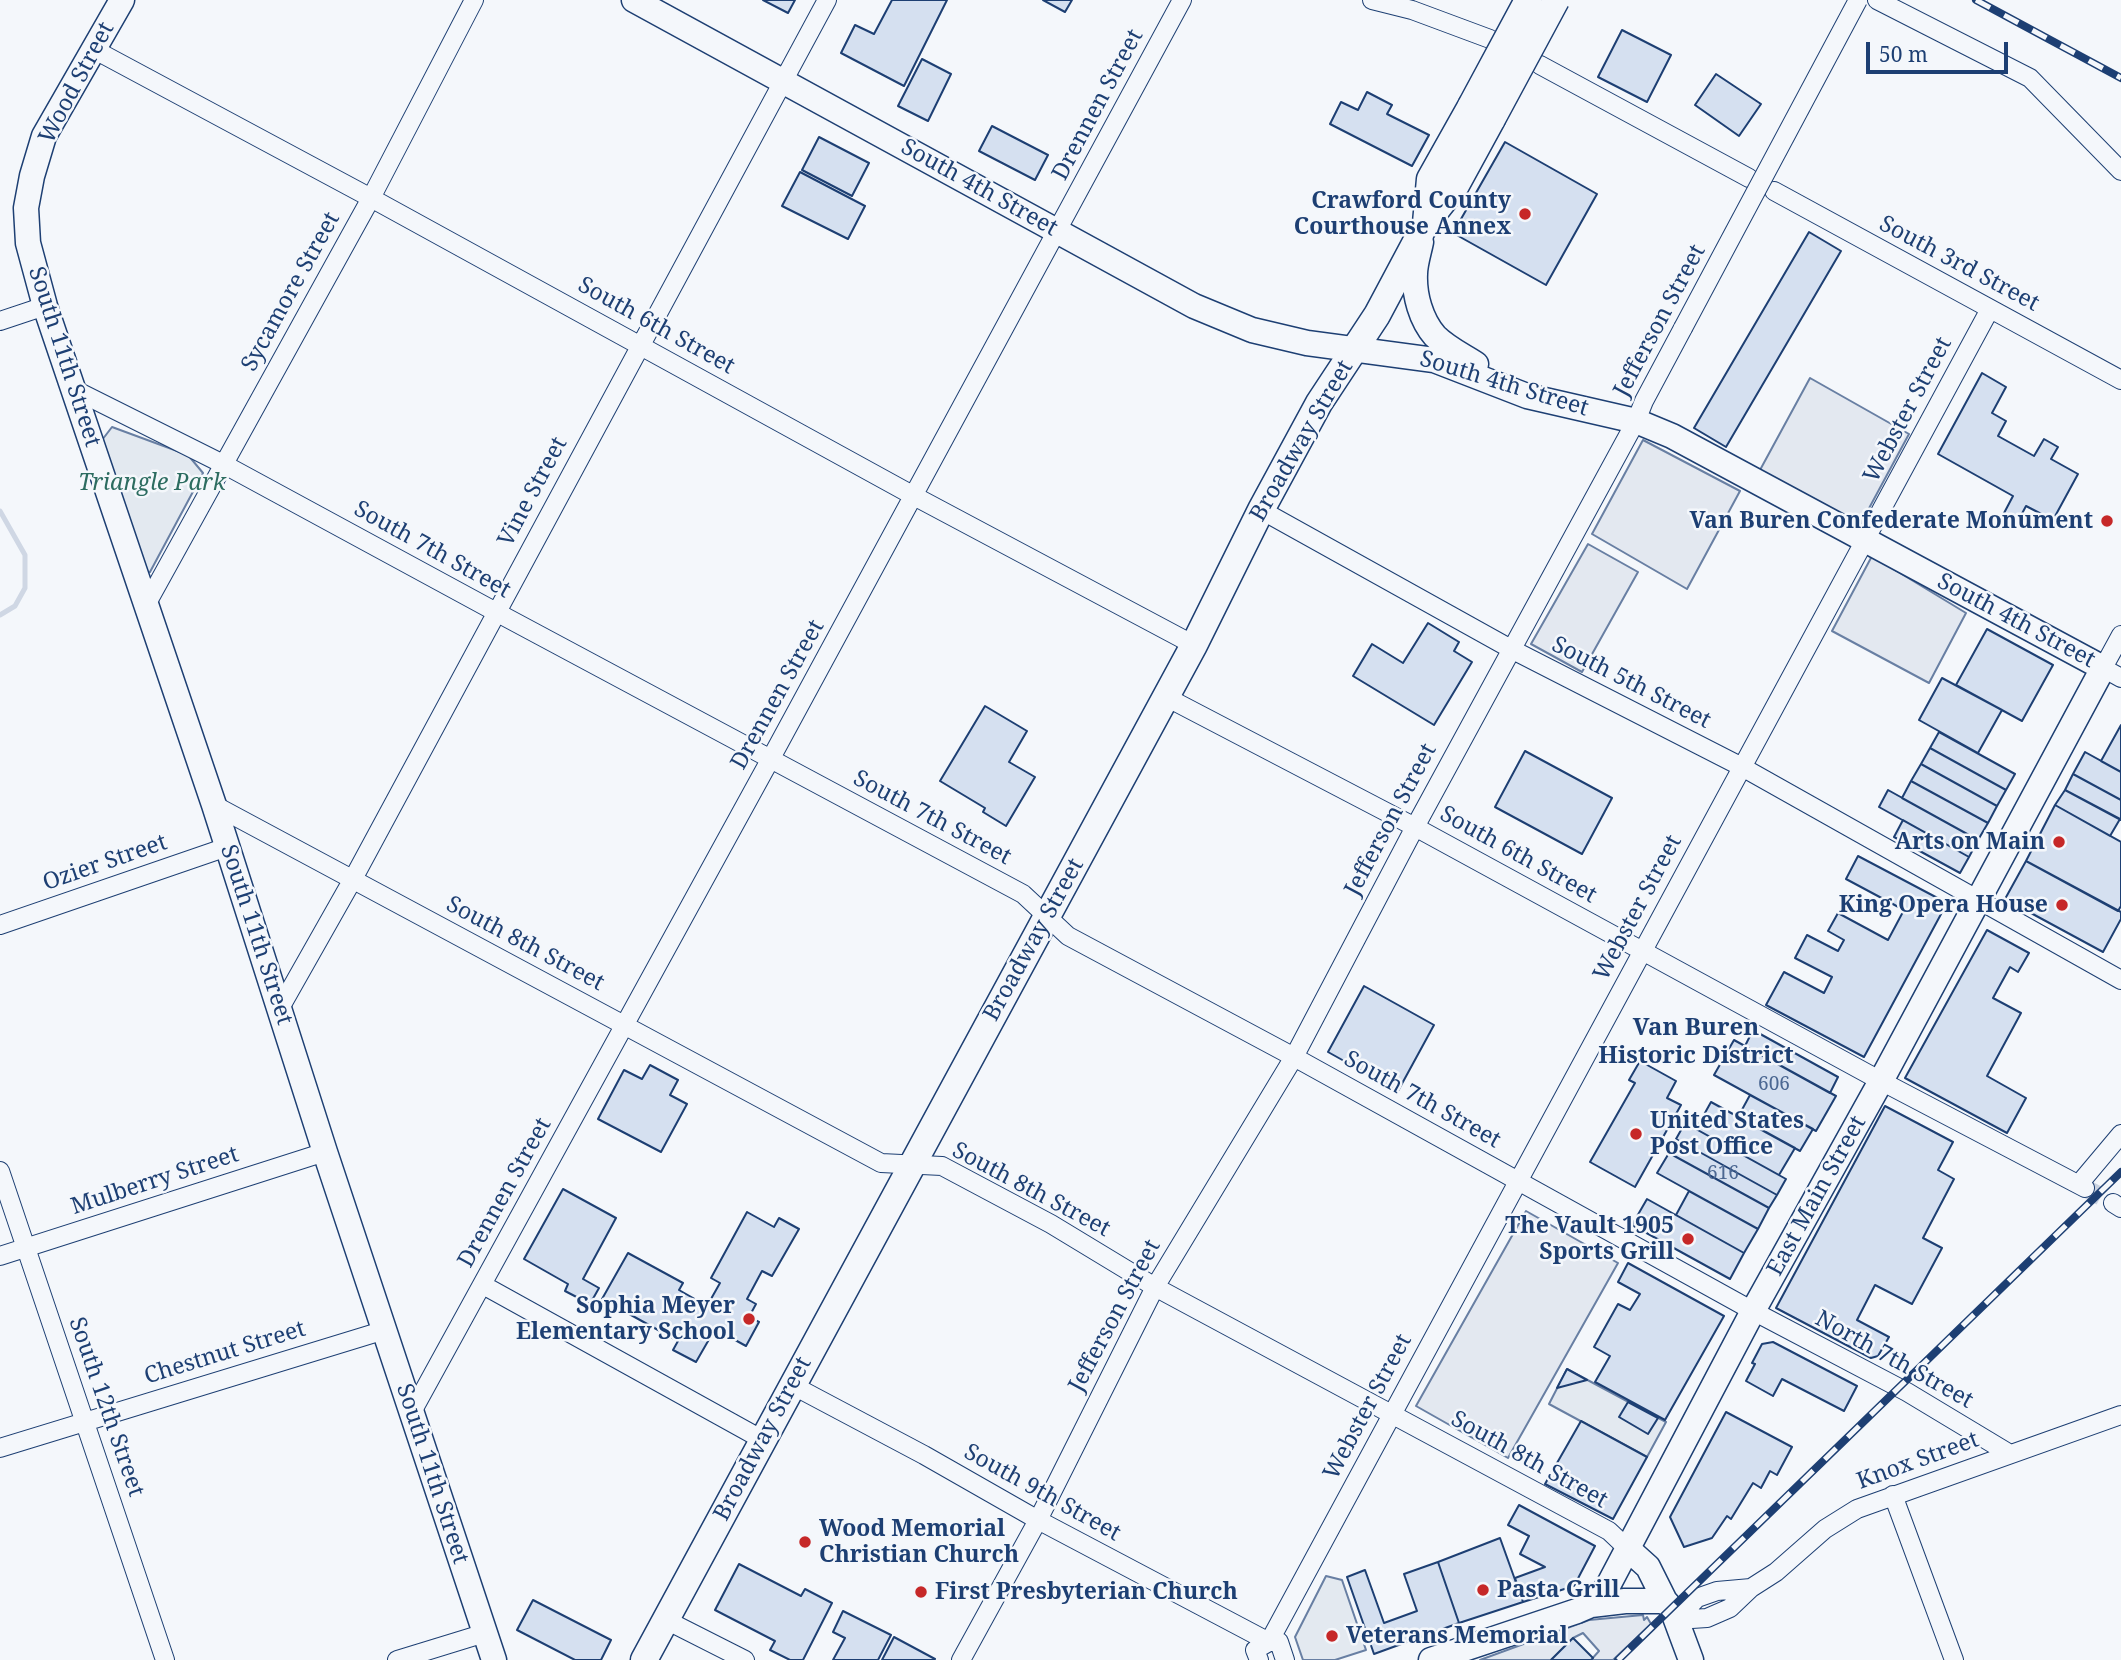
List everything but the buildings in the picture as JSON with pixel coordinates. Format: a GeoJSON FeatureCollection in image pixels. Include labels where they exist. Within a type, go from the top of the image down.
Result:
{"type":"FeatureCollection","features":[{"type":"Feature","properties":{"kind":"main road"},"geometry":{"type":"LineString","coordinates":[[1481,112],[1528,0]]}},
{"type":"Feature","properties":{"kind":"main road"},"geometry":{"type":"LineString","coordinates":[[1481,112],[1556,0]]}},
{"type":"Feature","properties":{"kind":"main road","name":"Broadway Street"},"geometry":{"type":"LineString","coordinates":[[644,1660],[1194,645],[1319,403],[1377,314],[1425,226],[1456,185],[1481,112]]}},
{"type":"Feature","properties":{"kind":"street","name":"Wood Street"},"geometry":{"type":"LineString","coordinates":[[26,208],[44,136],[122,0]]}},
{"type":"Feature","properties":{"kind":"street","name":"Sycamore Street"},"geometry":{"type":"LineString","coordinates":[[146,605],[370,198],[474,0]]}},
{"type":"Feature","properties":{"kind":"street","name":"South 4th Street"},"geometry":{"type":"LineString","coordinates":[[634,0],[1194,306],[1240,325],[1307,343],[1434,360],[1527,396],[1636,421],[1672,436],[2112,673]]}},
{"type":"Feature","properties":{"kind":"street","name":"Vine Street"},"geometry":{"type":"LineString","coordinates":[[280,1008],[353,879],[827,0]]}},
{"type":"Feature","properties":{"kind":"street","name":"Drennen Street"},"geometry":{"type":"LineString","coordinates":[[412,1412],[625,1026],[1182,0]]}},
{"type":"Feature","properties":{"kind":"street"},"geometry":{"type":"LineString","coordinates":[[1372,0],[1412,10],[1490,39]]}},
{"type":"Feature","properties":{"kind":"street","name":"Jefferson Street"},"geometry":{"type":"LineString","coordinates":[[961,1660],[1038,1520],[1155,1287],[1294,1057],[1415,827],[1636,421],[1644,401],[1858,0]]}},
{"type":"Feature","properties":{"kind":"street"},"geometry":{"type":"LineString","coordinates":[[1877,0],[2031,78],[2121,171]]}},
{"type":"Feature","properties":{"kind":"street","name":"South 6th Street"},"geometry":{"type":"LineString","coordinates":[[94,50],[914,496],[1194,645]]}},
{"type":"Feature","properties":{"kind":"street"},"geometry":{"type":"LineString","coordinates":[[1540,65],[1749,178]]}},
{"type":"Feature","properties":{"kind":"street","name":"South 3rd Street"},"geometry":{"type":"LineString","coordinates":[[1774,191],[2121,380]]}},
{"type":"Feature","properties":{"kind":"street","name":"South 11th Street"},"geometry":{"type":"LineString","coordinates":[[26,208],[28,243],[45,306],[214,805],[325,1153],[494,1660]]}},
{"type":"Feature","properties":{"kind":"street"},"geometry":{"type":"LineString","coordinates":[[1425,226],[1415,273],[1418,302],[1424,320],[1435,335],[1449,347],[1527,396]]}},
{"type":"Feature","properties":{"kind":"street"},"geometry":{"type":"LineString","coordinates":[[0,321],[45,306]]}},
{"type":"Feature","properties":{"kind":"street","name":"Webster Street"},"geometry":{"type":"LineString","coordinates":[[1259,1660],[1255,1650],[1269,1642],[1990,309]]}},
{"type":"Feature","properties":{"kind":"street","name":"South 7th Street"},"geometry":{"type":"LineString","coordinates":[[73,389],[225,465],[1023,894],[1068,936],[1294,1057],[1753,1311]]}},
{"type":"Feature","properties":{"kind":"street","name":"South 5th Street"},"geometry":{"type":"LineString","coordinates":[[1262,510],[1511,649],[1742,767],[2121,980]]}},
{"type":"Feature","properties":{"kind":"street","name":"East Main Street"},"geometry":{"type":"LineString","coordinates":[[1591,1605],[1600,1598],[1628,1549],[1753,1311],[1978,901],[2112,673],[2121,635]]}},
{"type":"Feature","properties":{"kind":"street","name":"South 6th Street"},"geometry":{"type":"LineString","coordinates":[[1166,696],[1415,827],[1881,1081],[2082,1186],[2121,1134]]}},
{"type":"Feature","properties":{"kind":"street","name":"South 8th Street"},"geometry":{"type":"LineString","coordinates":[[214,805],[881,1163],[942,1166],[1051,1224],[1155,1287],[1609,1531],[1628,1549]]}},
{"type":"Feature","properties":{"kind":"street","name":"Ozier Street"},"geometry":{"type":"LineString","coordinates":[[0,925],[227,847]]}},
{"type":"Feature","properties":{"kind":"street","name":"Mulberry Street"},"geometry":{"type":"LineString","coordinates":[[0,1256],[325,1153]]}},
{"type":"Feature","properties":{"kind":"street","name":"South 12th Street"},"geometry":{"type":"LineString","coordinates":[[0,1171],[165,1660]]}},
{"type":"Feature","properties":{"kind":"street"},"geometry":{"type":"LineString","coordinates":[[483,1285],[763,1440]]}},
{"type":"Feature","properties":{"kind":"street","name":"North 7th Street"},"geometry":{"type":"LineString","coordinates":[[1753,1311],[1907,1392],[2010,1454]]}},
{"type":"Feature","properties":{"kind":"street","name":"Chestnut Street"},"geometry":{"type":"LineString","coordinates":[[0,1448],[385,1330]]}},
{"type":"Feature","properties":{"kind":"street","name":"South 9th Street"},"geometry":{"type":"LineString","coordinates":[[792,1385],[924,1455],[1038,1520],[1269,1642]]}},
{"type":"Feature","properties":{"kind":"street","name":"Knox Street"},"geometry":{"type":"LineString","coordinates":[[1671,1611],[1717,1591],[1751,1588],[1776,1572],[1825,1529],[1848,1513],[2121,1415]]}},
{"type":"Feature","properties":{"kind":"street"},"geometry":{"type":"LineString","coordinates":[[1893,1495],[1954,1660]]}},
{"type":"Feature","properties":{"kind":"street"},"geometry":{"type":"LineString","coordinates":[[1628,1549],[1648,1567],[1671,1611],[1690,1660]]}},
{"type":"Feature","properties":{"kind":"street"},"geometry":{"type":"LineString","coordinates":[[1447,1658],[1591,1605],[1625,1601],[1671,1611]]}},
{"type":"Feature","properties":{"kind":"street"},"geometry":{"type":"LineString","coordinates":[[666,1619],[745,1660]]}},
{"type":"Feature","properties":{"kind":"street"},"geometry":{"type":"LineString","coordinates":[[397,1660],[485,1633]]}},
{"type":"Feature","properties":{"kind":"street"},"geometry":{"type":"LineString","coordinates":[[1269,1642],[1279,1642],[1285,1660]]}},
{"type":"Feature","properties":{"kind":"green space","name":"Triangle Park"},"geometry":{"type":"Polygon","coordinates":[[[112,427],[188,455],[203,473],[150,572],[144,572],[99,444],[112,427]]]}},
{"type":"Feature","properties":{"kind":"green space"},"geometry":{"type":"Polygon","coordinates":[[[1567,1369],[1666,1422],[1647,1457],[1549,1404],[1567,1369]]]}},
{"type":"Feature","properties":{"kind":"green space"},"geometry":{"type":"Polygon","coordinates":[[[1326,1576],[1342,1580],[1366,1650],[1335,1660],[1303,1660],[1295,1637],[1326,1576]]]}},
{"type":"Feature","properties":{"kind":"shaded area"},"geometry":{"type":"Polygon","coordinates":[[[1810,378],[1909,434],[1860,525],[1760,470],[1810,378]]]}},
{"type":"Feature","properties":{"kind":"shaded area"},"geometry":{"type":"Polygon","coordinates":[[[1643,440],[1740,491],[1687,589],[1592,534],[1643,440]]]}},
{"type":"Feature","properties":{"kind":"shaded area"},"geometry":{"type":"Polygon","coordinates":[[[1588,544],[1638,572],[1582,672],[1531,644],[1588,544]]]}},
{"type":"Feature","properties":{"kind":"shaded area"},"geometry":{"type":"Polygon","coordinates":[[[1872,556],[1966,613],[1929,683],[1832,631],[1872,556]]]}},
{"type":"Feature","properties":{"kind":"shaded area"},"geometry":{"type":"Polygon","coordinates":[[[1526,1211],[1618,1263],[1508,1458],[1416,1406],[1526,1211]]]}},
{"type":"Feature","properties":{"kind":"shaded area"},"geometry":{"type":"Polygon","coordinates":[[[1643,1615],[1644,1620],[1647,1617],[1651,1624],[1613,1660],[1591,1660],[1599,1651],[1583,1633],[1573,1638],[1551,1660],[1480,1660],[1589,1620],[1643,1615]]]}},
{"type":"Feature","properties":{"kind":"waterway"},"geometry":{"type":"LineString","coordinates":[[0,511],[25,555],[25,588],[15,606],[0,615]]}},
{"type":"Feature","properties":{"kind":"tunnel"},"geometry":{"type":"LineString","coordinates":[[2085,1188],[2113,1203]]}},
{"type":"Feature","properties":{"kind":"railway"},"geometry":{"type":"LineString","coordinates":[[1976,0],[2121,78]]}},
{"type":"Feature","properties":{"kind":"railway"},"geometry":{"type":"LineString","coordinates":[[1618,1660],[2121,1172]]}},
{"type":"Feature","properties":{"kind":"place","name":"Crawford County Courthouse Annex"},"geometry":{"type":"Point","coordinates":[1525,214]}},
{"type":"Feature","properties":{"kind":"place","name":"Van Buren Confederate Monument"},"geometry":{"type":"Point","coordinates":[2107,521]}},
{"type":"Feature","properties":{"kind":"place","name":"Arts on Main"},"geometry":{"type":"Point","coordinates":[2059,842]}},
{"type":"Feature","properties":{"kind":"place","name":"King Opera House"},"geometry":{"type":"Point","coordinates":[2062,905]}},
{"type":"Feature","properties":{"kind":"place","name":"United States Post Office"},"geometry":{"type":"Point","coordinates":[1636,1134]}},
{"type":"Feature","properties":{"kind":"place","name":"The Vault 1905 Sports Grill"},"geometry":{"type":"Point","coordinates":[1688,1239]}},
{"type":"Feature","properties":{"kind":"place","name":"Sophia Meyer Elementary School"},"geometry":{"type":"Point","coordinates":[749,1319]}},
{"type":"Feature","properties":{"kind":"place","name":"Wood Memorial Christian Church"},"geometry":{"type":"Point","coordinates":[805,1542]}},
{"type":"Feature","properties":{"kind":"place","name":"Pasta Grill"},"geometry":{"type":"Point","coordinates":[1483,1590]}},
{"type":"Feature","properties":{"kind":"place","name":"First Presbyterian Church"},"geometry":{"type":"Point","coordinates":[921,1592]}},
{"type":"Feature","properties":{"kind":"place","name":"Veterans Memorial"},"geometry":{"type":"Point","coordinates":[1332,1636]}},
{"type":"Feature","properties":{"kind":"district","name":"Van Buren Historic District"},"geometry":{"type":"Point","coordinates":[1696,1042]}}]}
